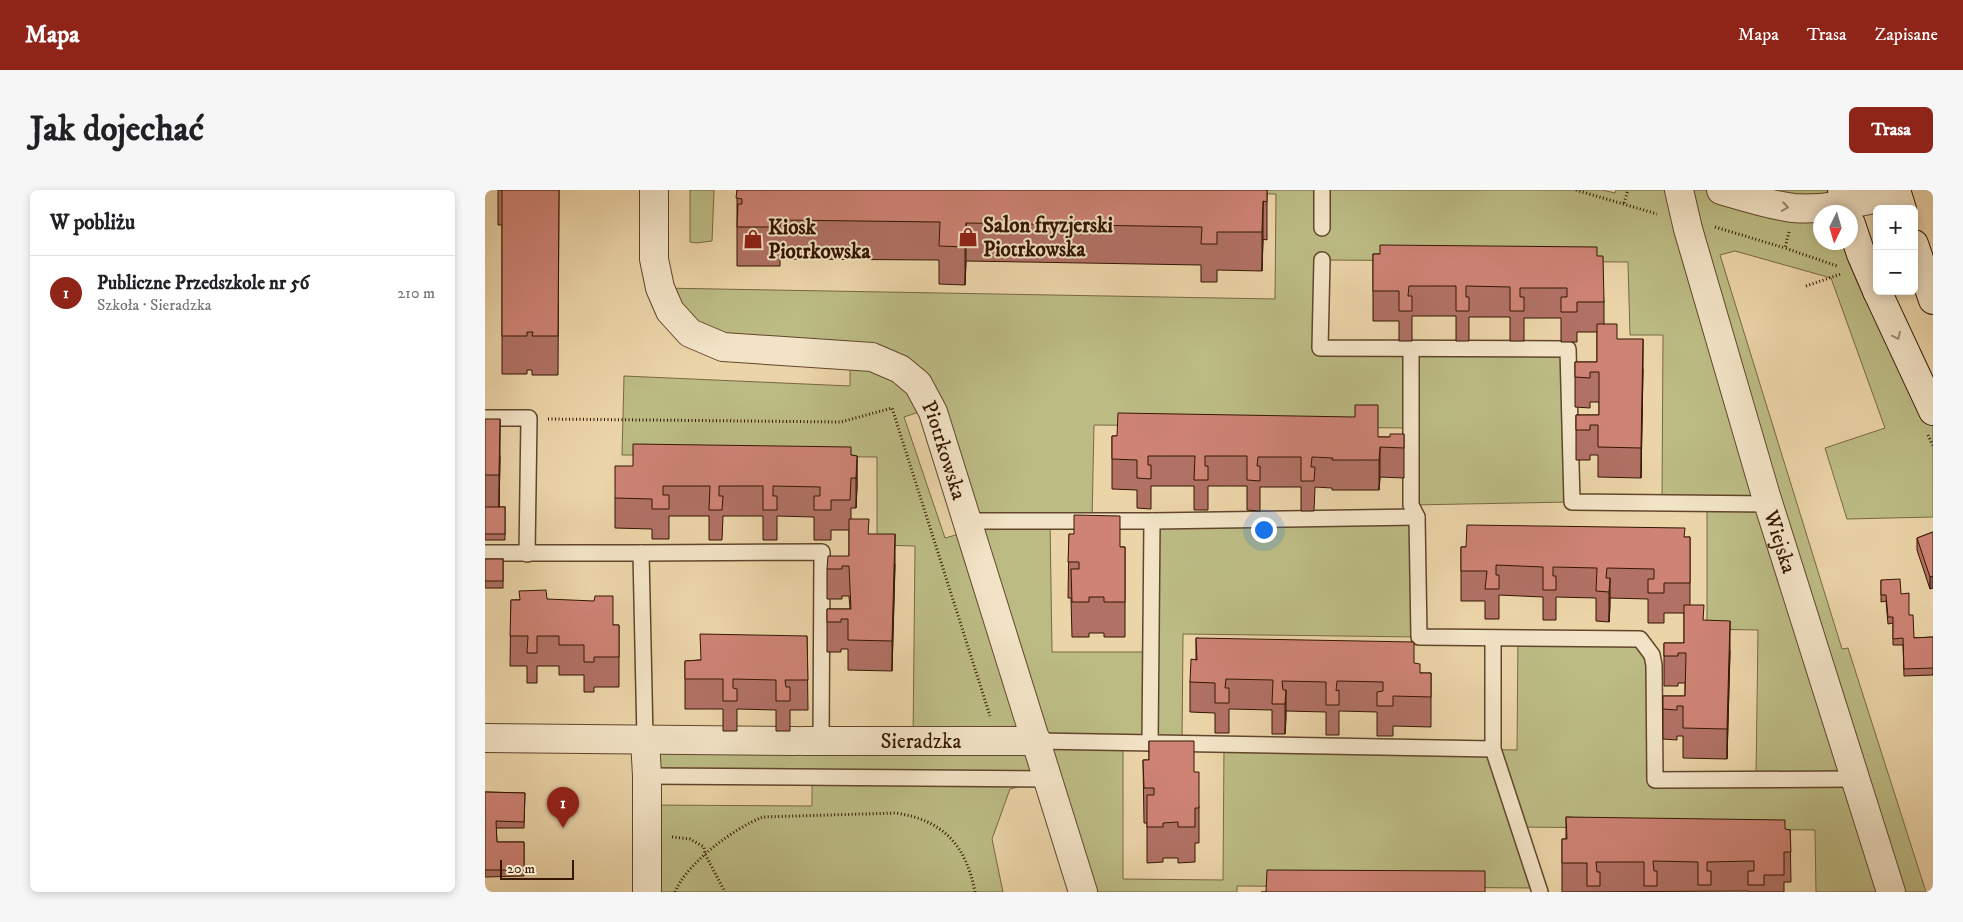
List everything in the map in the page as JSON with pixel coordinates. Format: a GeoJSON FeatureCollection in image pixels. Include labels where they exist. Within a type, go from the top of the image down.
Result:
{"type":"FeatureCollection","features":[{"type":"Feature","properties":{"kind":"street","name":"Piotrkowska"},"geometry":{"type":"LineString","coordinates":[[654,190],[654,259],[660,288],[671,311],[690,333],[723,347],[872,357],[900,368],[918,384],[933,412],[1083,892]]}},
{"type":"Feature","properties":{"kind":"street","name":"Wiejska"},"geometry":{"type":"LineString","coordinates":[[1679,190],[1698,265],[1769,504],[1891,892]]}},
{"type":"Feature","properties":{"kind":"street"},"geometry":{"type":"LineString","coordinates":[[1721,190],[1777,205],[1794,208],[1813,208]]}},
{"type":"Feature","properties":{"kind":"street"},"geometry":{"type":"LineString","coordinates":[[1858,206],[1898,198]]}},
{"type":"Feature","properties":{"kind":"street"},"geometry":{"type":"LineString","coordinates":[[1858,245],[1873,282]]}},
{"type":"Feature","properties":{"kind":"street"},"geometry":{"type":"LineString","coordinates":[[1916,250],[1933,300]]}},
{"type":"Feature","properties":{"kind":"street"},"geometry":{"type":"LineString","coordinates":[[1879,295],[1933,411]]}},
{"type":"Feature","properties":{"kind":"street","name":"Sieradzka"},"geometry":{"type":"LineString","coordinates":[[485,738],[1037,741]]}},
{"type":"Feature","properties":{"kind":"street"},"geometry":{"type":"LineString","coordinates":[[645,740],[647,776],[647,892]]}},
{"type":"Feature","properties":{"kind":"lane"},"geometry":{"type":"LineString","coordinates":[[1322,190],[1322,228]]}},
{"type":"Feature","properties":{"kind":"lane"},"geometry":{"type":"LineString","coordinates":[[1322,260],[1320,348],[1568,349],[1572,502],[1769,504]]}},
{"type":"Feature","properties":{"kind":"lane"},"geometry":{"type":"LineString","coordinates":[[1411,349],[1411,505],[1417,517],[1419,637],[1640,639],[1652,655],[1655,666],[1655,780],[1855,779]]}},
{"type":"Feature","properties":{"kind":"lane"},"geometry":{"type":"LineString","coordinates":[[485,418],[529,418],[527,554]]}},
{"type":"Feature","properties":{"kind":"lane"},"geometry":{"type":"LineString","coordinates":[[968,521],[1152,521],[1417,517]]}},
{"type":"Feature","properties":{"kind":"lane"},"geometry":{"type":"LineString","coordinates":[[1150,743],[1152,521]]}},
{"type":"Feature","properties":{"kind":"lane"},"geometry":{"type":"LineString","coordinates":[[485,554],[822,552],[807,741]]}},
{"type":"Feature","properties":{"kind":"lane"},"geometry":{"type":"LineString","coordinates":[[641,553],[645,740]]}},
{"type":"Feature","properties":{"kind":"lane"},"geometry":{"type":"LineString","coordinates":[[1493,638],[1493,749],[1540,892]]}},
{"type":"Feature","properties":{"kind":"lane"},"geometry":{"type":"LineString","coordinates":[[1037,741],[1493,749]]}},
{"type":"Feature","properties":{"kind":"lane"},"geometry":{"type":"LineString","coordinates":[[647,776],[1049,779]]}},
{"type":"Feature","properties":{"kind":"path"},"geometry":{"type":"LineString","coordinates":[[1576,190],[1655,212],[1662,219]]}},
{"type":"Feature","properties":{"kind":"path"},"geometry":{"type":"LineString","coordinates":[[1624,203],[1628,190]]}},
{"type":"Feature","properties":{"kind":"path"},"geometry":{"type":"LineString","coordinates":[[1710,226],[1838,266],[1841,274]]}},
{"type":"Feature","properties":{"kind":"path"},"geometry":{"type":"LineString","coordinates":[[1785,248],[1790,229]]}},
{"type":"Feature","properties":{"kind":"path"},"geometry":{"type":"LineString","coordinates":[[1806,286],[1850,271]]}},
{"type":"Feature","properties":{"kind":"path"},"geometry":{"type":"LineString","coordinates":[[529,418],[841,422],[892,408],[998,741]]}},
{"type":"Feature","properties":{"kind":"path"},"geometry":{"type":"LineString","coordinates":[[675,892],[686,872],[705,854],[751,822],[763,817],[896,813],[915,816],[933,823],[947,834],[965,861],[975,892]]}},
{"type":"Feature","properties":{"kind":"path"},"geometry":{"type":"LineString","coordinates":[[646,833],[690,839],[704,847],[705,854],[725,892]]}},
{"type":"Feature","properties":{"kind":"shaded area"},"geometry":{"type":"Polygon","coordinates":[[[690,190],[714,190],[712,241],[690,242],[690,190]]]}},
{"type":"Feature","properties":{"kind":"shaded area"},"geometry":{"type":"Polygon","coordinates":[[[1027,190],[1602,190],[1615,193],[1616,190],[1842,190],[1828,205],[1813,205],[1813,250],[1855,250],[1873,287],[1873,295],[1877,295],[1933,411],[1933,517],[1847,519],[1825,448],[1885,428],[1831,278],[1735,251],[1720,255],[1842,649],[1848,648],[1926,892],[1816,892],[1815,830],[1519,827],[1539,888],[1237,886],[1237,892],[1083,892],[1048,779],[1010,789],[992,839],[1003,892],[647,892],[647,805],[812,806],[812,778],[647,776],[645,739],[913,741],[915,546],[877,545],[877,457],[622,455],[624,376],[850,386],[850,356],[723,347],[660,288],[1275,299],[1276,194],[1027,190]],[[1322,260],[1320,348],[1568,349],[1572,502],[1411,505],[1411,428],[1094,425],[1092,521],[1050,521],[1052,652],[1151,652],[1152,521],[1417,517],[1419,637],[1183,634],[1182,744],[1123,743],[1123,879],[1223,880],[1224,745],[1517,750],[1518,638],[1646,645],[1655,780],[1756,779],[1758,630],[1707,629],[1707,504],[1662,503],[1663,335],[1630,335],[1628,262],[1322,260]],[[931,408],[904,417],[945,538],[970,531],[931,408]]]}},
{"type":"Feature","properties":{"kind":"building"},"geometry":{"type":"Polygon","coordinates":[[[502,190],[559,190],[558,336],[532,336],[533,332],[527,332],[527,336],[502,336],[502,190]]]}},
{"type":"Feature","properties":{"kind":"building"},"geometry":{"type":"Polygon","coordinates":[[[737,190],[1267,190],[1267,202],[1263,201],[1262,232],[1217,232],[1217,244],[1201,244],[1202,227],[966,223],[965,247],[939,246],[940,222],[780,220],[780,227],[737,227],[738,204],[742,204],[742,199],[736,198],[737,190]]]}},
{"type":"Feature","properties":{"kind":"building"},"geometry":{"type":"Polygon","coordinates":[[[1380,245],[1597,247],[1597,256],[1603,256],[1604,302],[1577,302],[1577,312],[1561,312],[1561,297],[1567,297],[1567,288],[1520,288],[1520,297],[1524,297],[1524,311],[1510,311],[1510,287],[1466,286],[1466,297],[1469,297],[1469,311],[1456,311],[1456,286],[1409,286],[1408,296],[1412,296],[1412,311],[1399,311],[1399,291],[1373,291],[1373,254],[1380,254],[1380,245]]]}},
{"type":"Feature","properties":{"kind":"building"},"geometry":{"type":"Polygon","coordinates":[[[1597,324],[1617,324],[1617,339],[1643,339],[1641,448],[1598,447],[1598,425],[1590,425],[1590,430],[1576,430],[1576,415],[1599,415],[1599,372],[1590,372],[1590,378],[1575,377],[1575,362],[1597,362],[1597,324]]]}},
{"type":"Feature","properties":{"kind":"building"},"geometry":{"type":"Polygon","coordinates":[[[1355,405],[1378,405],[1378,437],[1390,437],[1390,434],[1404,434],[1404,448],[1380,447],[1379,460],[1332,460],[1333,458],[1312,457],[1311,467],[1315,467],[1314,481],[1301,481],[1301,457],[1258,457],[1257,466],[1260,466],[1260,481],[1247,480],[1247,456],[1205,456],[1205,466],[1208,466],[1208,480],[1194,480],[1195,456],[1148,456],[1148,465],[1151,465],[1151,479],[1137,478],[1137,460],[1112,459],[1112,436],[1117,436],[1118,413],[1355,417],[1355,405]]]}},
{"type":"Feature","properties":{"kind":"building"},"geometry":{"type":"Polygon","coordinates":[[[485,419],[500,419],[499,475],[485,475],[485,419]]]}},
{"type":"Feature","properties":{"kind":"building"},"geometry":{"type":"Polygon","coordinates":[[[633,444],[851,447],[851,455],[857,456],[856,478],[851,478],[850,500],[831,500],[831,510],[814,510],[814,496],[820,496],[820,487],[773,486],[773,496],[777,496],[777,510],[763,510],[763,486],[719,486],[719,496],[723,496],[722,510],[709,510],[710,486],[663,486],[663,495],[669,495],[669,509],[652,509],[652,499],[615,498],[615,466],[633,466],[633,444]]]}},
{"type":"Feature","properties":{"kind":"building"},"geometry":{"type":"Polygon","coordinates":[[[485,507],[505,507],[505,534],[485,534],[485,507]]]}},
{"type":"Feature","properties":{"kind":"building"},"geometry":{"type":"Polygon","coordinates":[[[1074,515],[1120,516],[1120,547],[1125,547],[1125,602],[1104,602],[1104,597],[1089,597],[1089,602],[1072,602],[1071,569],[1079,569],[1079,562],[1068,562],[1069,534],[1074,534],[1074,515]]]}},
{"type":"Feature","properties":{"kind":"building"},"geometry":{"type":"Polygon","coordinates":[[[849,519],[869,519],[868,534],[895,534],[892,641],[848,640],[848,619],[841,619],[841,622],[827,622],[827,609],[851,609],[849,566],[842,566],[842,569],[827,569],[828,556],[849,556],[849,519]]]}},
{"type":"Feature","properties":{"kind":"building"},"geometry":{"type":"Polygon","coordinates":[[[1467,525],[1685,528],[1684,537],[1690,537],[1690,583],[1664,583],[1664,593],[1648,593],[1648,579],[1654,579],[1654,569],[1607,568],[1606,578],[1610,578],[1609,592],[1596,591],[1597,568],[1553,567],[1553,576],[1556,576],[1556,590],[1543,590],[1543,567],[1496,565],[1496,575],[1499,575],[1499,589],[1485,589],[1487,571],[1461,571],[1461,547],[1466,547],[1467,525]]]}},
{"type":"Feature","properties":{"kind":"building"},"geometry":{"type":"Polygon","coordinates":[[[1933,532],[1933,576],[1930,577],[1917,538],[1933,532]]]}},
{"type":"Feature","properties":{"kind":"building"},"geometry":{"type":"Polygon","coordinates":[[[485,559],[503,559],[503,581],[485,581],[485,559]]]}},
{"type":"Feature","properties":{"kind":"building"},"geometry":{"type":"Polygon","coordinates":[[[1900,579],[1901,594],[1909,593],[1909,615],[1913,615],[1914,638],[1933,637],[1933,668],[1904,669],[1903,638],[1893,639],[1893,617],[1888,617],[1886,595],[1881,595],[1881,580],[1900,579]]]}},
{"type":"Feature","properties":{"kind":"building"},"geometry":{"type":"Polygon","coordinates":[[[546,590],[547,599],[594,601],[595,596],[613,596],[613,625],[619,625],[619,657],[594,657],[594,662],[584,662],[584,645],[559,645],[559,636],[537,636],[537,653],[527,653],[528,636],[510,636],[511,600],[520,600],[519,591],[546,590]]]}},
{"type":"Feature","properties":{"kind":"building"},"geometry":{"type":"Polygon","coordinates":[[[1684,605],[1704,605],[1703,620],[1730,621],[1727,729],[1683,728],[1683,706],[1677,706],[1677,710],[1663,709],[1663,696],[1685,696],[1686,653],[1678,653],[1678,656],[1664,656],[1664,643],[1684,643],[1684,605]]]}},
{"type":"Feature","properties":{"kind":"building"},"geometry":{"type":"Polygon","coordinates":[[[700,634],[807,636],[808,680],[785,680],[786,687],[790,687],[790,701],[776,701],[776,680],[733,679],[733,688],[737,689],[737,701],[723,701],[723,679],[685,679],[685,661],[701,660],[700,634]]]}},
{"type":"Feature","properties":{"kind":"building"},"geometry":{"type":"Polygon","coordinates":[[[1196,638],[1414,642],[1414,663],[1420,664],[1420,673],[1431,673],[1431,697],[1393,696],[1393,706],[1377,706],[1377,692],[1383,691],[1383,682],[1337,681],[1336,691],[1339,690],[1339,705],[1326,705],[1326,682],[1282,681],[1283,690],[1286,690],[1285,704],[1272,704],[1273,680],[1226,679],[1225,688],[1229,688],[1229,703],[1215,703],[1215,683],[1190,682],[1191,659],[1197,660],[1196,638]]]}},
{"type":"Feature","properties":{"kind":"building"},"geometry":{"type":"Polygon","coordinates":[[[1149,741],[1194,741],[1194,772],[1199,772],[1199,808],[1195,808],[1195,827],[1178,827],[1178,822],[1163,823],[1163,827],[1147,827],[1147,795],[1154,795],[1154,788],[1144,788],[1143,760],[1149,760],[1149,741]]]}},
{"type":"Feature","properties":{"kind":"building"},"geometry":{"type":"Polygon","coordinates":[[[485,792],[525,793],[524,822],[496,821],[497,842],[524,842],[524,870],[485,870],[485,792]]]}},
{"type":"Feature","properties":{"kind":"building"},"geometry":{"type":"Polygon","coordinates":[[[1566,817],[1785,820],[1785,829],[1790,830],[1791,852],[1784,852],[1784,875],[1764,875],[1764,885],[1748,885],[1748,871],[1754,871],[1754,861],[1707,862],[1707,871],[1711,871],[1711,885],[1698,885],[1698,862],[1653,861],[1654,871],[1657,871],[1657,886],[1644,886],[1644,862],[1596,862],[1597,872],[1600,872],[1600,886],[1587,886],[1587,863],[1562,863],[1562,839],[1567,839],[1566,817]]]}},
{"type":"Feature","properties":{"kind":"building"},"geometry":{"type":"Polygon","coordinates":[[[1267,870],[1485,871],[1485,892],[1266,892],[1267,870]]]}},
{"type":"Feature","properties":{"kind":"place","name":"Salon fryzjerski Piotrkowska"},"geometry":{"type":"Point","coordinates":[968,237]}},
{"type":"Feature","properties":{"kind":"place","name":"Kiosk Piotrkowska"},"geometry":{"type":"Point","coordinates":[753,239]}},
{"type":"Feature","properties":{"kind":"place","name":"Publiczne Przedszkole nr 56"},"geometry":{"type":"Point","coordinates":[563,828]}}]}
